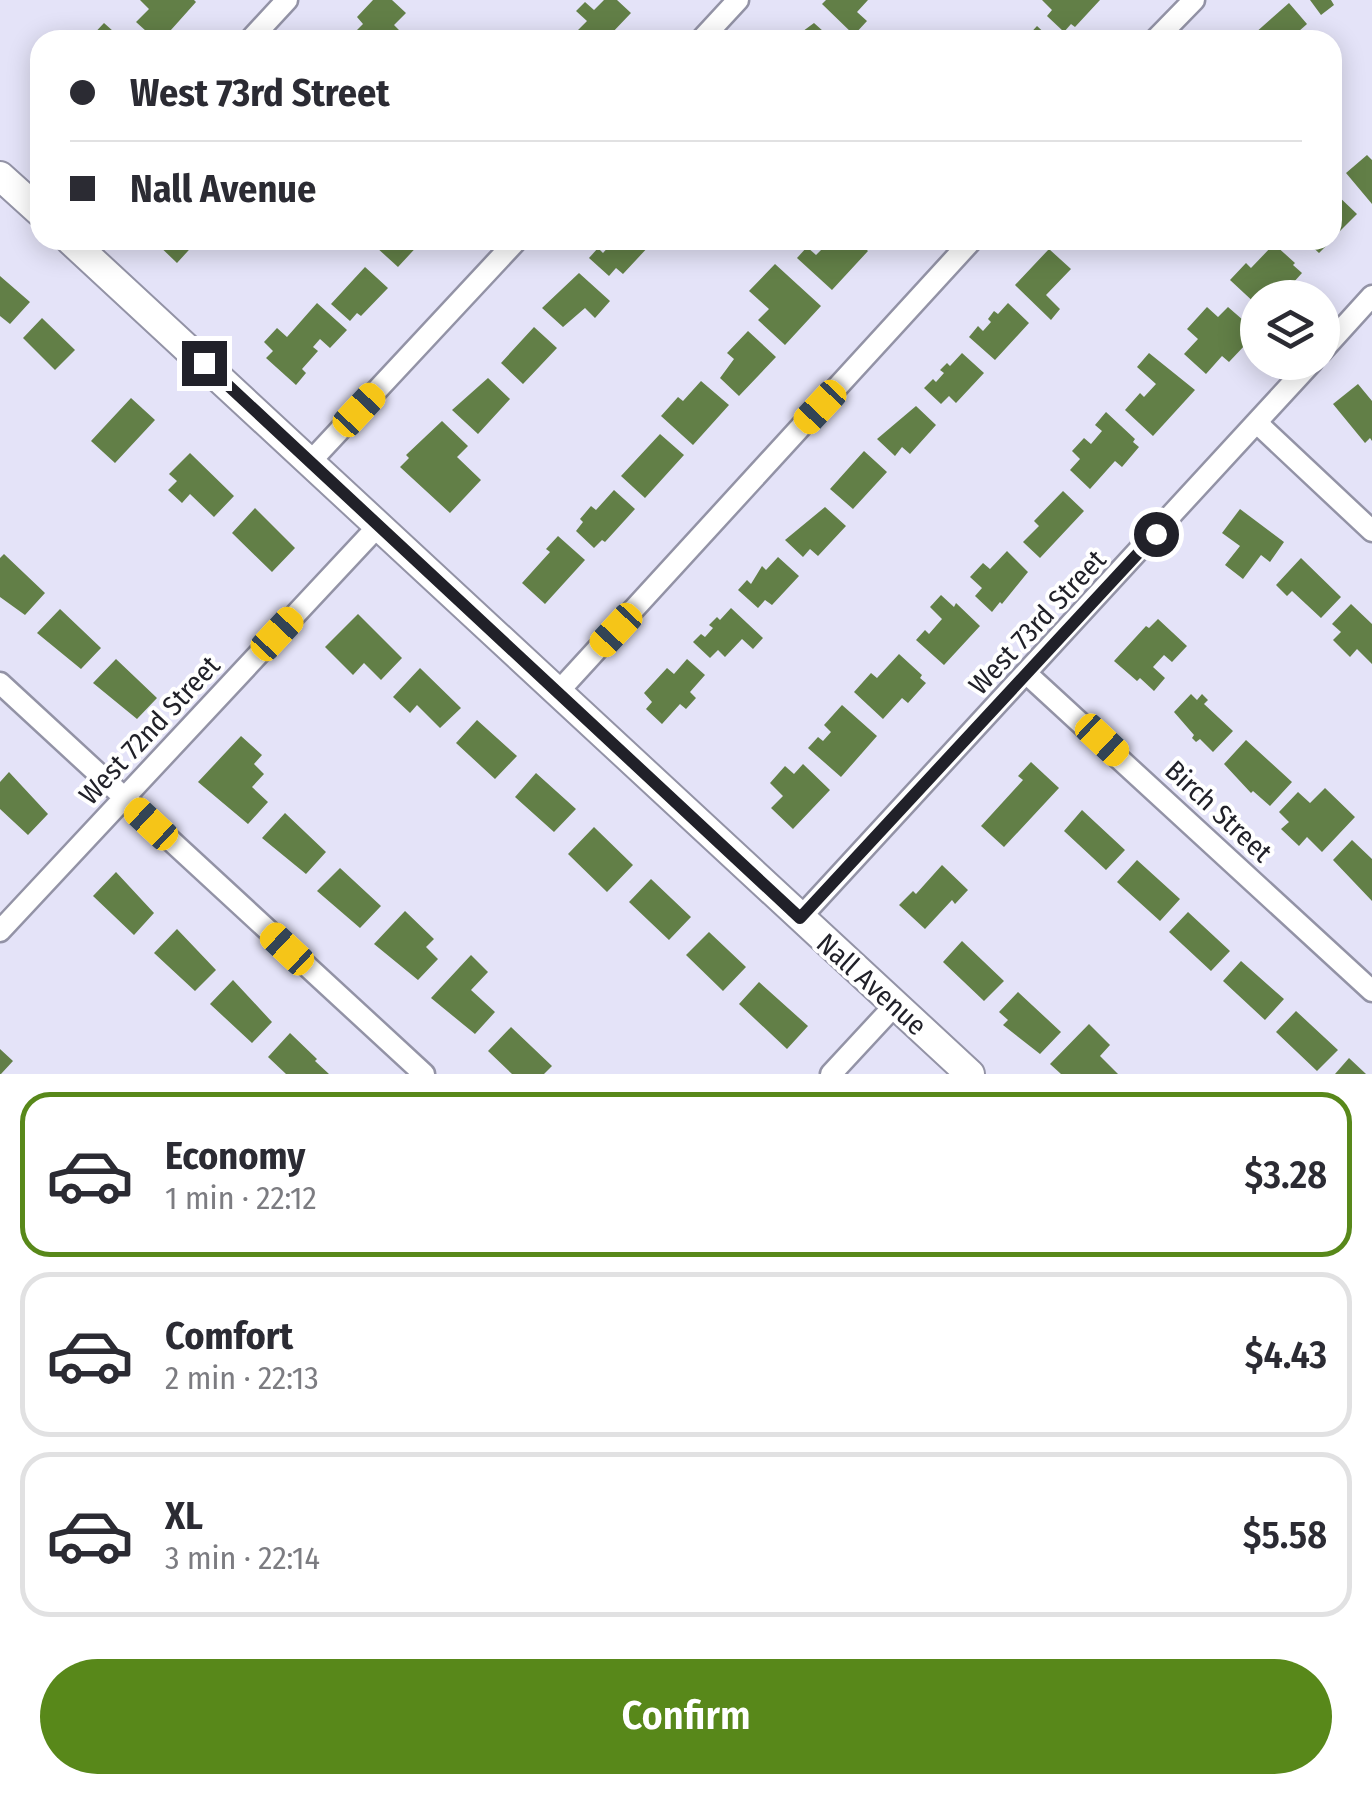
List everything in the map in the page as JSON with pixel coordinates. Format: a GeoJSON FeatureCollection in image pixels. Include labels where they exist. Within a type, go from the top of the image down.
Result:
{"type":"FeatureCollection","features":[{"type":"Feature","properties":{"kind":"main road"},"geometry":{"type":"LineString","coordinates":[[0,176],[30,203]]}},
{"type":"Feature","properties":{"kind":"main road","name":"Nall Avenue"},"geometry":{"type":"LineString","coordinates":[[81,250],[970,1074]]}},
{"type":"Feature","properties":{"kind":"street"},"geometry":{"type":"LineString","coordinates":[[259,30],[287,0]]}},
{"type":"Feature","properties":{"kind":"street"},"geometry":{"type":"LineString","coordinates":[[710,30],[738,0]]}},
{"type":"Feature","properties":{"kind":"street"},"geometry":{"type":"LineString","coordinates":[[1166,30],[1194,0]]}},
{"type":"Feature","properties":{"kind":"street"},"geometry":{"type":"LineString","coordinates":[[311,461],[507,250]]}},
{"type":"Feature","properties":{"kind":"street"},"geometry":{"type":"LineString","coordinates":[[558,692],[963,250]]}},
{"type":"Feature","properties":{"kind":"street"},"geometry":{"type":"LineString","coordinates":[[1340,331],[1372,296]]}},
{"type":"Feature","properties":{"kind":"street","name":"West 73rd Street"},"geometry":{"type":"LineString","coordinates":[[800,918],[1296,380]]}},
{"type":"Feature","properties":{"kind":"street"},"geometry":{"type":"LineString","coordinates":[[1257,423],[1372,532]]}},
{"type":"Feature","properties":{"kind":"street","name":"West 72nd Street"},"geometry":{"type":"LineString","coordinates":[[0,931],[380,524]]}},
{"type":"Feature","properties":{"kind":"street","name":"Birch Street"},"geometry":{"type":"LineString","coordinates":[[1027,674],[1372,991]]}},
{"type":"Feature","properties":{"kind":"street"},"geometry":{"type":"LineString","coordinates":[[0,683],[424,1074]]}},
{"type":"Feature","properties":{"kind":"street"},"geometry":{"type":"LineString","coordinates":[[831,1074],[895,1005]]}},
{"type":"Feature","properties":{"kind":"building"},"geometry":{"type":"Polygon","coordinates":[[[140,0],[196,2],[171,30],[145,30],[136,22],[149,9],[140,0]]]}},
{"type":"Feature","properties":{"kind":"building"},"geometry":{"type":"Polygon","coordinates":[[[373,0],[392,0],[406,13],[394,25],[399,30],[357,30],[363,24],[357,17],[373,0]]]}},
{"type":"Feature","properties":{"kind":"building"},"geometry":{"type":"Polygon","coordinates":[[[604,0],[617,0],[631,13],[615,30],[578,30],[587,21],[576,11],[585,2],[594,10],[604,0]]]}},
{"type":"Feature","properties":{"kind":"building"},"geometry":{"type":"Polygon","coordinates":[[[826,0],[868,0],[857,12],[867,21],[859,30],[849,30],[822,4],[826,0]]]}},
{"type":"Feature","properties":{"kind":"building"},"geometry":{"type":"Polygon","coordinates":[[[1042,0],[1100,0],[1075,27],[1071,24],[1066,30],[1047,16],[1052,10],[1042,0]]]}},
{"type":"Feature","properties":{"kind":"building"},"geometry":{"type":"Polygon","coordinates":[[[1310,0],[1331,0],[1334,5],[1321,15],[1310,0]]]}},
{"type":"Feature","properties":{"kind":"building"},"geometry":{"type":"Polygon","coordinates":[[[1289,3],[1307,24],[1300,30],[1259,30],[1289,3]]]}},
{"type":"Feature","properties":{"kind":"building"},"geometry":{"type":"Polygon","coordinates":[[[1367,155],[1372,160],[1372,204],[1346,173],[1367,155]]]}},
{"type":"Feature","properties":{"kind":"building"},"geometry":{"type":"Polygon","coordinates":[[[1342,200],[1357,214],[1342,229],[1342,200]]]}},
{"type":"Feature","properties":{"kind":"building"},"geometry":{"type":"Polygon","coordinates":[[[163,250],[189,250],[177,263],[163,250]]]}},
{"type":"Feature","properties":{"kind":"building"},"geometry":{"type":"Polygon","coordinates":[[[379,250],[414,250],[398,267],[379,250]]]}},
{"type":"Feature","properties":{"kind":"building"},"geometry":{"type":"Polygon","coordinates":[[[596,250],[645,250],[623,274],[616,268],[609,276],[589,258],[596,250]]]}},
{"type":"Feature","properties":{"kind":"building"},"geometry":{"type":"Polygon","coordinates":[[[804,250],[816,255],[821,250],[868,251],[832,290],[797,258],[804,250]]]}},
{"type":"Feature","properties":{"kind":"building"},"geometry":{"type":"Polygon","coordinates":[[[1048,250],[1071,269],[1046,295],[1060,309],[1051,320],[1015,285],[1048,250]]]}},
{"type":"Feature","properties":{"kind":"building"},"geometry":{"type":"Polygon","coordinates":[[[1268,250],[1281,250],[1302,273],[1296,280],[1240,280],[1240,289],[1230,280],[1246,263],[1251,268],[1268,250]]]}},
{"type":"Feature","properties":{"kind":"building"},"geometry":{"type":"Polygon","coordinates":[[[775,264],[821,306],[785,345],[758,320],[769,309],[749,291],[775,264]]]}},
{"type":"Feature","properties":{"kind":"building"},"geometry":{"type":"Polygon","coordinates":[[[365,267],[388,288],[361,316],[357,313],[350,321],[331,304],[365,267]]]}},
{"type":"Feature","properties":{"kind":"building"},"geometry":{"type":"Polygon","coordinates":[[[579,273],[610,301],[595,318],[585,308],[563,327],[542,308],[579,273]]]}},
{"type":"Feature","properties":{"kind":"building"},"geometry":{"type":"Polygon","coordinates":[[[0,276],[30,302],[10,324],[0,316],[0,276]]]}},
{"type":"Feature","properties":{"kind":"building"},"geometry":{"type":"Polygon","coordinates":[[[317,303],[347,330],[330,348],[320,339],[313,347],[318,351],[302,369],[306,373],[296,385],[266,358],[273,351],[264,342],[277,328],[287,337],[317,303]]]}},
{"type":"Feature","properties":{"kind":"building"},"geometry":{"type":"Polygon","coordinates":[[[1008,303],[1029,323],[995,360],[969,337],[978,326],[983,331],[994,311],[998,314],[1008,303]]]}},
{"type":"Feature","properties":{"kind":"building"},"geometry":{"type":"Polygon","coordinates":[[[1207,307],[1218,317],[1228,307],[1240,317],[1240,350],[1229,362],[1222,356],[1206,374],[1184,354],[1198,339],[1187,329],[1207,307]]]}},
{"type":"Feature","properties":{"kind":"building"},"geometry":{"type":"Polygon","coordinates":[[[42,318],[75,350],[55,370],[23,338],[42,318]]]}},
{"type":"Feature","properties":{"kind":"building"},"geometry":{"type":"Polygon","coordinates":[[[534,327],[557,348],[523,384],[501,363],[534,327]]]}},
{"type":"Feature","properties":{"kind":"building"},"geometry":{"type":"Polygon","coordinates":[[[748,331],[776,357],[739,396],[720,378],[734,359],[727,353],[748,331]]]}},
{"type":"Feature","properties":{"kind":"building"},"geometry":{"type":"Polygon","coordinates":[[[962,353],[984,373],[956,403],[949,396],[941,404],[924,388],[933,379],[936,382],[944,373],[940,370],[962,353]]]}},
{"type":"Feature","properties":{"kind":"building"},"geometry":{"type":"Polygon","coordinates":[[[1149,353],[1195,390],[1153,436],[1125,410],[1140,393],[1144,397],[1156,384],[1137,367],[1149,353]]]}},
{"type":"Feature","properties":{"kind":"building"},"geometry":{"type":"Polygon","coordinates":[[[488,378],[510,399],[478,434],[452,410],[488,378]]]}},
{"type":"Feature","properties":{"kind":"building"},"geometry":{"type":"Polygon","coordinates":[[[701,381],[729,405],[693,445],[661,416],[678,397],[683,401],[701,381]]]}},
{"type":"Feature","properties":{"kind":"building"},"geometry":{"type":"Polygon","coordinates":[[[1358,384],[1372,401],[1372,441],[1370,438],[1365,443],[1333,404],[1358,384]]]}},
{"type":"Feature","properties":{"kind":"building"},"geometry":{"type":"Polygon","coordinates":[[[131,398],[155,420],[115,463],[91,441],[131,398]]]}},
{"type":"Feature","properties":{"kind":"building"},"geometry":{"type":"Polygon","coordinates":[[[916,406],[936,425],[910,454],[902,447],[895,456],[877,439],[916,406]]]}},
{"type":"Feature","properties":{"kind":"building"},"geometry":{"type":"Polygon","coordinates":[[[1106,412],[1139,447],[1122,467],[1115,461],[1090,489],[1070,470],[1080,459],[1072,451],[1084,438],[1091,444],[1102,431],[1095,425],[1106,412]]]}},
{"type":"Feature","properties":{"kind":"building"},"geometry":{"type":"Polygon","coordinates":[[[442,421],[468,446],[457,457],[481,480],[450,513],[400,467],[409,458],[406,455],[442,421]]]}},
{"type":"Feature","properties":{"kind":"building"},"geometry":{"type":"Polygon","coordinates":[[[660,434],[684,455],[645,498],[621,476],[660,434]]]}},
{"type":"Feature","properties":{"kind":"building"},"geometry":{"type":"Polygon","coordinates":[[[864,451],[887,472],[853,509],[830,489],[864,451]]]}},
{"type":"Feature","properties":{"kind":"building"},"geometry":{"type":"Polygon","coordinates":[[[190,453],[234,496],[214,517],[190,494],[182,503],[168,490],[177,481],[169,474],[190,453]]]}},
{"type":"Feature","properties":{"kind":"building"},"geometry":{"type":"Polygon","coordinates":[[[614,490],[635,509],[605,542],[602,540],[594,548],[576,531],[583,522],[580,519],[591,506],[596,510],[614,490]]]}},
{"type":"Feature","properties":{"kind":"building"},"geometry":{"type":"Polygon","coordinates":[[[1063,491],[1084,511],[1040,558],[1023,542],[1039,526],[1034,521],[1063,491]]]}},
{"type":"Feature","properties":{"kind":"building"},"geometry":{"type":"Polygon","coordinates":[[[825,507],[846,526],[818,556],[810,549],[803,557],[785,540],[825,507]]]}},
{"type":"Feature","properties":{"kind":"building"},"geometry":{"type":"Polygon","coordinates":[[[255,508],[295,548],[272,572],[232,533],[255,508]]]}},
{"type":"Feature","properties":{"kind":"building"},"geometry":{"type":"Polygon","coordinates":[[[1240,509],[1284,542],[1270,562],[1261,555],[1243,579],[1225,565],[1240,546],[1222,533],[1240,509]]]}},
{"type":"Feature","properties":{"kind":"building"},"geometry":{"type":"Polygon","coordinates":[[[558,536],[585,560],[545,604],[522,583],[550,552],[546,549],[558,536]]]}},
{"type":"Feature","properties":{"kind":"building"},"geometry":{"type":"Polygon","coordinates":[[[1007,551],[1028,572],[992,612],[975,596],[982,588],[970,577],[983,563],[990,569],[1007,551]]]}},
{"type":"Feature","properties":{"kind":"building"},"geometry":{"type":"Polygon","coordinates":[[[4,554],[45,593],[25,615],[0,597],[0,558],[4,554]]]}},
{"type":"Feature","properties":{"kind":"building"},"geometry":{"type":"Polygon","coordinates":[[[778,557],[799,576],[772,605],[765,600],[758,608],[738,590],[747,580],[751,584],[762,566],[766,570],[778,557]]]}},
{"type":"Feature","properties":{"kind":"building"},"geometry":{"type":"Polygon","coordinates":[[[1301,558],[1341,597],[1321,618],[1292,591],[1287,596],[1276,585],[1301,558]]]}},
{"type":"Feature","properties":{"kind":"building"},"geometry":{"type":"Polygon","coordinates":[[[941,595],[954,607],[956,603],[980,626],[944,665],[916,640],[925,630],[929,634],[942,619],[930,607],[941,595]]]}},
{"type":"Feature","properties":{"kind":"building"},"geometry":{"type":"Polygon","coordinates":[[[1351,604],[1372,624],[1372,664],[1357,649],[1350,657],[1333,640],[1341,632],[1332,624],[1351,604]]]}},
{"type":"Feature","properties":{"kind":"building"},"geometry":{"type":"Polygon","coordinates":[[[731,608],[763,638],[753,649],[742,639],[725,657],[718,650],[710,658],[693,642],[701,634],[705,637],[713,628],[709,625],[731,608]]]}},
{"type":"Feature","properties":{"kind":"building"},"geometry":{"type":"Polygon","coordinates":[[[60,609],[101,648],[81,669],[37,633],[60,609]]]}},
{"type":"Feature","properties":{"kind":"building"},"geometry":{"type":"Polygon","coordinates":[[[358,614],[402,658],[381,680],[364,663],[353,675],[325,647],[358,614]]]}},
{"type":"Feature","properties":{"kind":"building"},"geometry":{"type":"Polygon","coordinates":[[[1158,619],[1187,646],[1172,662],[1164,655],[1153,667],[1165,678],[1154,691],[1114,661],[1146,626],[1149,628],[1158,619]]]}},
{"type":"Feature","properties":{"kind":"building"},"geometry":{"type":"Polygon","coordinates":[[[899,654],[926,683],[908,703],[902,698],[883,719],[854,692],[871,673],[877,678],[899,654]]]}},
{"type":"Feature","properties":{"kind":"building"},"geometry":{"type":"Polygon","coordinates":[[[116,659],[157,698],[137,719],[93,683],[116,659]]]}},
{"type":"Feature","properties":{"kind":"building"},"geometry":{"type":"Polygon","coordinates":[[[687,659],[705,675],[690,692],[696,698],[686,709],[680,704],[662,724],[646,709],[652,702],[644,693],[667,668],[674,674],[687,659]]]}},
{"type":"Feature","properties":{"kind":"building"},"geometry":{"type":"Polygon","coordinates":[[[420,668],[461,708],[440,728],[417,705],[410,713],[393,697],[420,668]]]}},
{"type":"Feature","properties":{"kind":"building"},"geometry":{"type":"Polygon","coordinates":[[[1191,694],[1197,700],[1202,694],[1208,700],[1204,704],[1233,731],[1213,752],[1200,739],[1196,742],[1192,738],[1194,735],[1174,712],[1191,694]]]}},
{"type":"Feature","properties":{"kind":"building"},"geometry":{"type":"Polygon","coordinates":[[[842,705],[877,736],[841,777],[808,748],[818,737],[823,741],[831,732],[824,725],[842,705]]]}},
{"type":"Feature","properties":{"kind":"building"},"geometry":{"type":"Polygon","coordinates":[[[477,720],[517,756],[495,779],[456,743],[477,720]]]}},
{"type":"Feature","properties":{"kind":"building"},"geometry":{"type":"Polygon","coordinates":[[[241,736],[262,755],[254,764],[264,774],[252,787],[268,802],[248,824],[198,782],[241,736]]]}},
{"type":"Feature","properties":{"kind":"building"},"geometry":{"type":"Polygon","coordinates":[[[1246,740],[1292,782],[1270,806],[1251,793],[1224,764],[1246,740]]]}},
{"type":"Feature","properties":{"kind":"building"},"geometry":{"type":"Polygon","coordinates":[[[1031,762],[1059,788],[1004,847],[981,826],[1023,780],[1018,776],[1031,762]]]}},
{"type":"Feature","properties":{"kind":"building"},"geometry":{"type":"Polygon","coordinates":[[[803,764],[830,790],[793,829],[771,808],[783,796],[770,783],[785,766],[794,774],[803,764]]]}},
{"type":"Feature","properties":{"kind":"building"},"geometry":{"type":"Polygon","coordinates":[[[9,772],[48,814],[28,835],[0,809],[0,782],[9,772]]]}},
{"type":"Feature","properties":{"kind":"building"},"geometry":{"type":"Polygon","coordinates":[[[536,773],[576,809],[554,832],[515,797],[536,773]]]}},
{"type":"Feature","properties":{"kind":"building"},"geometry":{"type":"Polygon","coordinates":[[[1325,788],[1355,817],[1322,852],[1307,837],[1299,846],[1281,829],[1289,822],[1279,812],[1298,792],[1310,803],[1325,788]]]}},
{"type":"Feature","properties":{"kind":"building"},"geometry":{"type":"Polygon","coordinates":[[[1082,810],[1125,850],[1106,870],[1064,831],[1082,810]]]}},
{"type":"Feature","properties":{"kind":"building"},"geometry":{"type":"Polygon","coordinates":[[[285,813],[326,852],[306,874],[262,838],[285,813]]]}},
{"type":"Feature","properties":{"kind":"building"},"geometry":{"type":"Polygon","coordinates":[[[594,827],[633,865],[607,892],[568,854],[594,827]]]}},
{"type":"Feature","properties":{"kind":"building"},"geometry":{"type":"Polygon","coordinates":[[[1352,840],[1372,859],[1372,901],[1333,860],[1352,840]]]}},
{"type":"Feature","properties":{"kind":"building"},"geometry":{"type":"Polygon","coordinates":[[[1137,860],[1180,899],[1160,921],[1117,882],[1137,860]]]}},
{"type":"Feature","properties":{"kind":"building"},"geometry":{"type":"Polygon","coordinates":[[[942,865],[968,890],[955,904],[952,900],[925,929],[899,905],[913,891],[916,894],[942,865]]]}},
{"type":"Feature","properties":{"kind":"building"},"geometry":{"type":"Polygon","coordinates":[[[340,868],[381,906],[360,928],[317,891],[340,868]]]}},
{"type":"Feature","properties":{"kind":"building"},"geometry":{"type":"Polygon","coordinates":[[[116,872],[154,913],[134,935],[93,896],[116,872]]]}},
{"type":"Feature","properties":{"kind":"building"},"geometry":{"type":"Polygon","coordinates":[[[651,879],[691,917],[669,940],[629,902],[651,879]]]}},
{"type":"Feature","properties":{"kind":"building"},"geometry":{"type":"Polygon","coordinates":[[[405,911],[434,939],[426,947],[438,959],[418,980],[374,944],[405,911]]]}},
{"type":"Feature","properties":{"kind":"building"},"geometry":{"type":"Polygon","coordinates":[[[1188,912],[1230,951],[1211,971],[1169,932],[1188,912]]]}},
{"type":"Feature","properties":{"kind":"building"},"geometry":{"type":"Polygon","coordinates":[[[177,929],[216,970],[195,991],[154,953],[177,929]]]}},
{"type":"Feature","properties":{"kind":"building"},"geometry":{"type":"Polygon","coordinates":[[[709,932],[746,967],[723,991],[686,955],[709,932]]]}},
{"type":"Feature","properties":{"kind":"building"},"geometry":{"type":"Polygon","coordinates":[[[962,941],[1004,981],[984,1001],[943,962],[962,941]]]}},
{"type":"Feature","properties":{"kind":"building"},"geometry":{"type":"Polygon","coordinates":[[[471,955],[488,972],[471,990],[495,1012],[475,1034],[431,998],[471,955]]]}},
{"type":"Feature","properties":{"kind":"building"},"geometry":{"type":"Polygon","coordinates":[[[1241,961],[1284,999],[1265,1020],[1223,981],[1241,961]]]}},
{"type":"Feature","properties":{"kind":"building"},"geometry":{"type":"Polygon","coordinates":[[[233,980],[272,1022],[252,1043],[210,1004],[233,980]]]}},
{"type":"Feature","properties":{"kind":"building"},"geometry":{"type":"Polygon","coordinates":[[[759,982],[808,1026],[787,1049],[739,1004],[759,982]]]}},
{"type":"Feature","properties":{"kind":"building"},"geometry":{"type":"Polygon","coordinates":[[[1018,992],[1061,1032],[1040,1054],[1003,1025],[1008,1020],[999,1012],[1018,992]]]}},
{"type":"Feature","properties":{"kind":"building"},"geometry":{"type":"Polygon","coordinates":[[[1296,1011],[1338,1050],[1317,1071],[1276,1032],[1296,1011]]]}},
{"type":"Feature","properties":{"kind":"building"},"geometry":{"type":"Polygon","coordinates":[[[1089,1024],[1110,1045],[1100,1056],[1118,1074],[1061,1074],[1050,1064],[1089,1024]]]}},
{"type":"Feature","properties":{"kind":"building"},"geometry":{"type":"Polygon","coordinates":[[[511,1027],[552,1066],[544,1074],[512,1074],[488,1051],[511,1027]]]}},
{"type":"Feature","properties":{"kind":"building"},"geometry":{"type":"Polygon","coordinates":[[[290,1033],[329,1074],[286,1074],[268,1057],[290,1033]]]}},
{"type":"Feature","properties":{"kind":"building"},"geometry":{"type":"Polygon","coordinates":[[[0,1049],[13,1061],[1,1074],[0,1074],[0,1049]]]}},
{"type":"Feature","properties":{"kind":"building"},"geometry":{"type":"Polygon","coordinates":[[[1349,1058],[1366,1074],[1335,1074],[1349,1058]]]}},
{"type":"Feature","properties":{"kind":"route"},"geometry":{"type":"LineString","coordinates":[[204,363],[800,918],[1156,534]]}}]}
